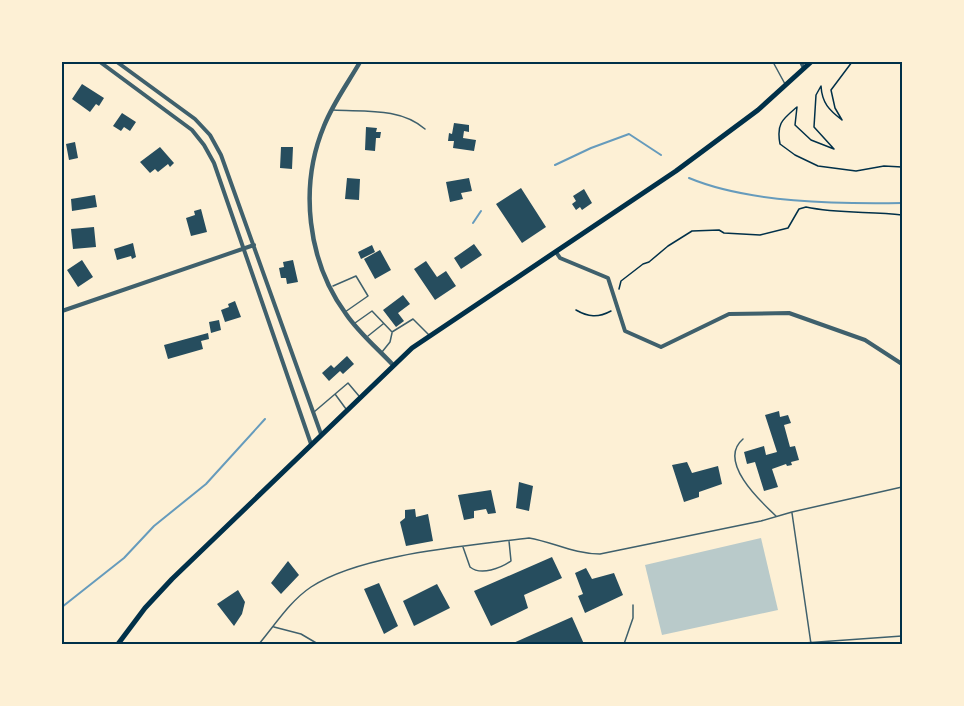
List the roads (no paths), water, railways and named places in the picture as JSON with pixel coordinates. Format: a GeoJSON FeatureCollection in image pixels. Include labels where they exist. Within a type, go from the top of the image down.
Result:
{"type":"FeatureCollection","features":[{"type":"Feature","properties":{"kind":"main road"},"geometry":{"type":"LineString","coordinates":[[118,645],[172,579],[393,365],[430,336],[703,152],[758,110],[811,62]]}},
{"type":"Feature","properties":{"kind":"street"},"geometry":{"type":"LineString","coordinates":[[100,62],[170,112],[192,130],[204,145],[213,163],[244,248],[311,444]]}},
{"type":"Feature","properties":{"kind":"street"},"geometry":{"type":"LineString","coordinates":[[117,62],[195,119],[210,135],[221,155],[321,434]]}},
{"type":"Feature","properties":{"kind":"street"},"geometry":{"type":"LineString","coordinates":[[360,62],[324,126],[312,164],[309,202],[314,243],[330,287],[344,312],[393,365]]}},
{"type":"Feature","properties":{"kind":"street"},"geometry":{"type":"LineString","coordinates":[[801,62],[804,68]]}},
{"type":"Feature","properties":{"kind":"street"},"geometry":{"type":"LineString","coordinates":[[62,311],[254,245]]}},
{"type":"Feature","properties":{"kind":"street"},"geometry":{"type":"LineString","coordinates":[[556,252],[560,258],[608,278],[625,331],[661,346],[729,314],[789,313],[865,340],[903,364]]}},
{"type":"Feature","properties":{"kind":"lane"},"geometry":{"type":"LineString","coordinates":[[772,62],[785,85]]}},
{"type":"Feature","properties":{"kind":"lane"},"geometry":{"type":"LineString","coordinates":[[332,110],[381,111],[417,122],[425,129]]}},
{"type":"Feature","properties":{"kind":"lane"},"geometry":{"type":"LineString","coordinates":[[330,287],[356,276],[368,296],[344,312]]}},
{"type":"Feature","properties":{"kind":"lane"},"geometry":{"type":"LineString","coordinates":[[354,324],[372,311],[392,332]]}},
{"type":"Feature","properties":{"kind":"lane"},"geometry":{"type":"LineString","coordinates":[[381,353],[390,342],[392,332],[413,319],[430,336]]}},
{"type":"Feature","properties":{"kind":"lane"},"geometry":{"type":"LineString","coordinates":[[366,338],[384,324]]}},
{"type":"Feature","properties":{"kind":"lane"},"geometry":{"type":"LineString","coordinates":[[313,412],[348,383],[359,397]]}},
{"type":"Feature","properties":{"kind":"lane"},"geometry":{"type":"LineString","coordinates":[[335,394],[347,409]]}},
{"type":"Feature","properties":{"kind":"lane"},"geometry":{"type":"LineString","coordinates":[[743,439],[738,443],[736,451],[739,471],[753,493],[776,516]]}},
{"type":"Feature","properties":{"kind":"lane"},"geometry":{"type":"LineString","coordinates":[[259,645],[296,599],[312,586],[339,573],[387,559],[528,538],[586,554],[600,554],[903,487]]}},
{"type":"Feature","properties":{"kind":"lane"},"geometry":{"type":"LineString","coordinates":[[792,512],[811,644]]}},
{"type":"Feature","properties":{"kind":"lane"},"geometry":{"type":"LineString","coordinates":[[462,547],[470,567],[480,572],[503,566],[511,561],[509,540]]}},
{"type":"Feature","properties":{"kind":"lane"},"geometry":{"type":"LineString","coordinates":[[624,645],[633,618],[633,605]]}},
{"type":"Feature","properties":{"kind":"lane"},"geometry":{"type":"LineString","coordinates":[[273,627],[301,634],[318,645]]}},
{"type":"Feature","properties":{"kind":"lane"},"geometry":{"type":"LineString","coordinates":[[790,645],[903,636]]}},
{"type":"Feature","properties":{"kind":"waterway"},"geometry":{"type":"LineString","coordinates":[[555,165],[629,134],[661,155]]}},
{"type":"Feature","properties":{"kind":"waterway"},"geometry":{"type":"LineString","coordinates":[[689,178],[738,193],[766,197],[822,202],[902,203]]}},
{"type":"Feature","properties":{"kind":"waterway"},"geometry":{"type":"LineString","coordinates":[[473,223],[481,211]]}},
{"type":"Feature","properties":{"kind":"waterway"},"geometry":{"type":"LineString","coordinates":[[62,607],[124,558],[154,526],[206,484],[265,419]]}}]}
